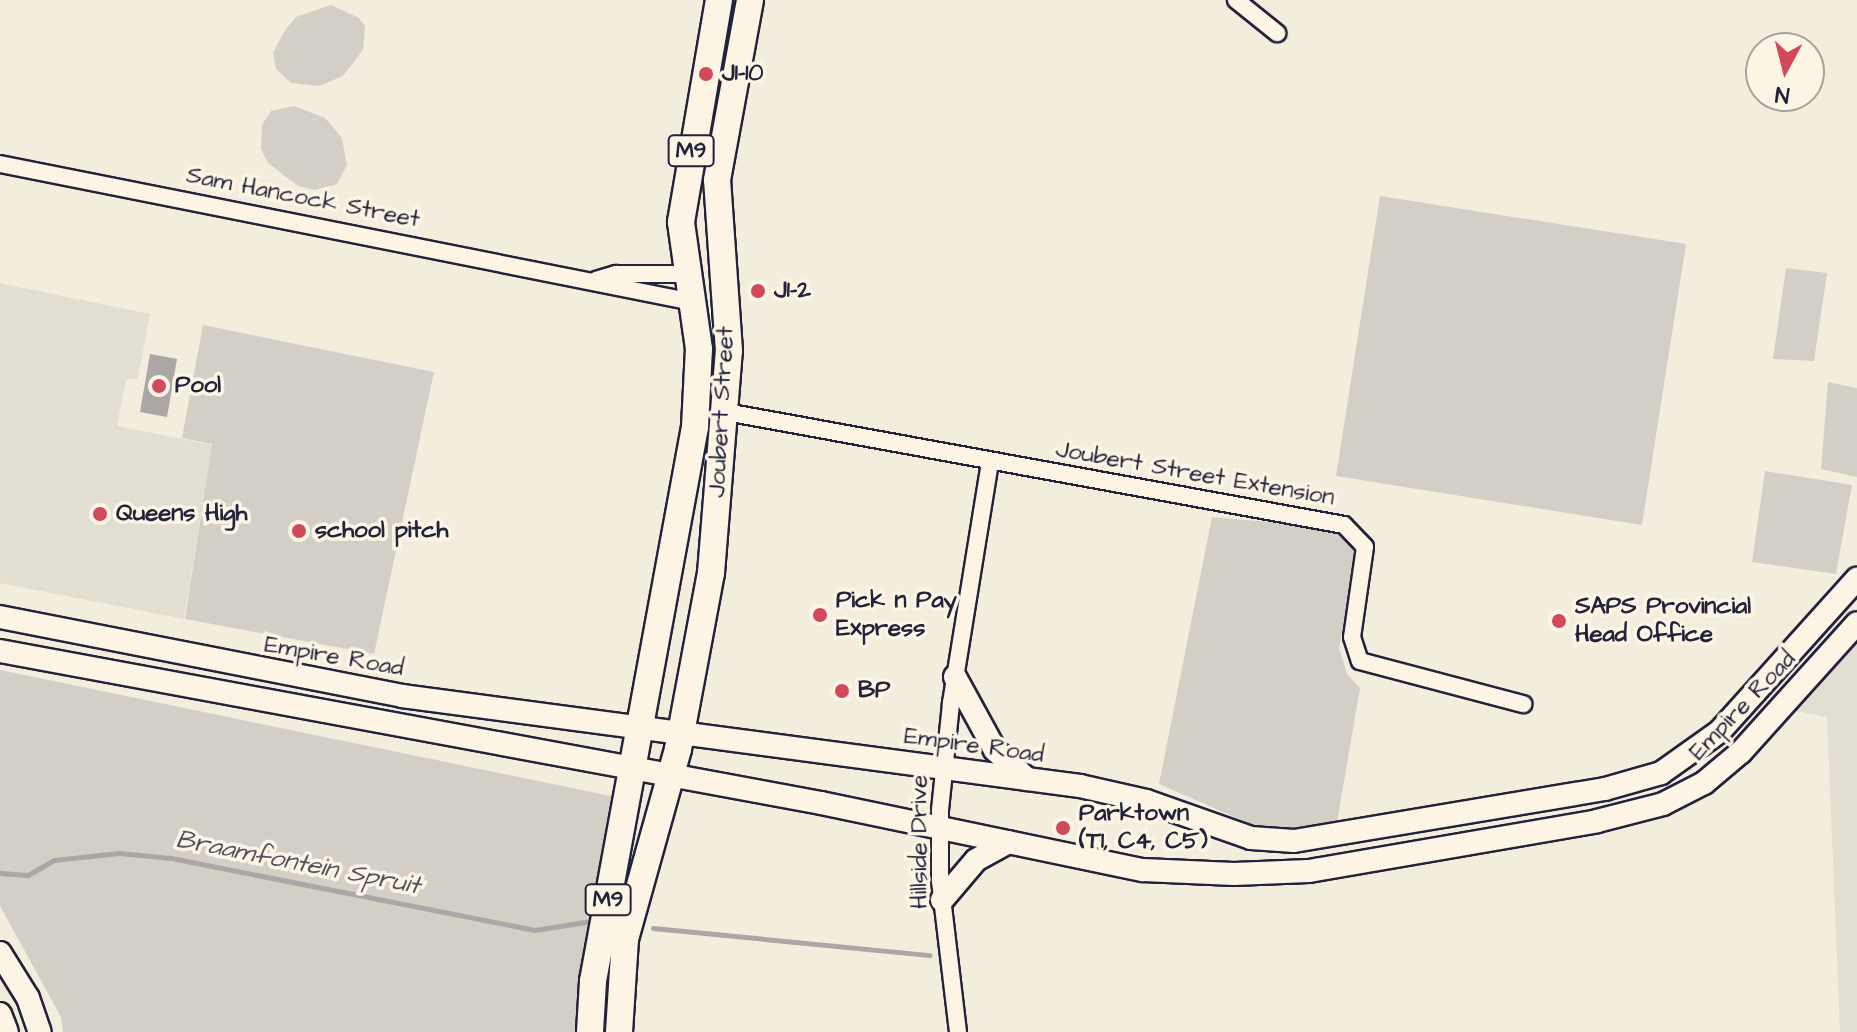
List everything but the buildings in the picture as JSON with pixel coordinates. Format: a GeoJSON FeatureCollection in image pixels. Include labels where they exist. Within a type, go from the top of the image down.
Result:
{"type":"FeatureCollection","features":[{"type":"Feature","properties":{"kind":"main road","name":"Joubert Street"},"geometry":{"type":"LineString","coordinates":[[631,769],[695,427],[700,379],[681,222],[719,0]]}},
{"type":"Feature","properties":{"kind":"main road","name":"Joubert Street"},"geometry":{"type":"LineString","coordinates":[[669,774],[682,731],[711,573],[726,412],[729,325],[716,195],[750,0]]}},
{"type":"Feature","properties":{"kind":"main road","name":"Empire Road"},"geometry":{"type":"LineString","coordinates":[[0,617],[360,689],[1027,779],[1146,801],[1251,838],[1294,841],[1639,781],[1685,760],[1720,731],[1857,579]]}},
{"type":"Feature","properties":{"kind":"main road","name":"Empire Road"},"geometry":{"type":"LineString","coordinates":[[0,651],[669,774],[1143,870],[1281,873],[1649,808],[1677,798],[1723,768],[1857,623]]}},
{"type":"Feature","properties":{"kind":"main road"},"geometry":{"type":"LineString","coordinates":[[955,677],[995,750],[1027,779]]}},
{"type":"Feature","properties":{"kind":"main road","name":"M9"},"geometry":{"type":"LineString","coordinates":[[590,1032],[593,981],[631,769]]}},
{"type":"Feature","properties":{"kind":"main road","name":"M9"},"geometry":{"type":"LineString","coordinates":[[619,1032],[625,939],[669,774]]}},
{"type":"Feature","properties":{"kind":"main road"},"geometry":{"type":"LineString","coordinates":[[942,900],[976,860],[1008,842]]}},
{"type":"Feature","properties":{"kind":"main road"},"geometry":{"type":"LineString","coordinates":[[0,953],[28,998],[40,1032]]}},
{"type":"Feature","properties":{"kind":"main road"},"geometry":{"type":"LineString","coordinates":[[0,1014],[7,1032]]}},
{"type":"Feature","properties":{"kind":"street"},"geometry":{"type":"LineString","coordinates":[[1236,0],[1277,33]]}},
{"type":"Feature","properties":{"kind":"street","name":"Sam Hancock Street"},"geometry":{"type":"LineString","coordinates":[[0,164],[596,280],[693,302]]}},
{"type":"Feature","properties":{"kind":"street","name":"Sam Hancock Street"},"geometry":{"type":"LineString","coordinates":[[596,280],[616,274],[687,274]]}},
{"type":"Feature","properties":{"kind":"street","name":"Joubert Street Extension"},"geometry":{"type":"LineString","coordinates":[[726,412],[990,463],[1344,525],[1365,547],[1352,637],[1360,661],[1523,704]]}},
{"type":"Feature","properties":{"kind":"street","name":"Hillside Drive"},"geometry":{"type":"LineString","coordinates":[[958,1032],[942,900],[939,829],[943,768],[955,677],[990,463]]}},
{"type":"Feature","properties":{"kind":"shaded area"},"geometry":{"type":"Polygon","coordinates":[[[331,5],[359,18],[365,26],[363,50],[343,76],[319,86],[291,83],[276,69],[273,53],[296,17],[331,5]]]}},
{"type":"Feature","properties":{"kind":"shaded area"},"geometry":{"type":"Polygon","coordinates":[[[294,106],[325,118],[342,138],[347,165],[337,184],[315,190],[298,186],[268,163],[261,149],[262,125],[271,111],[294,106]]]}},
{"type":"Feature","properties":{"kind":"shaded area"},"geometry":{"type":"Polygon","coordinates":[[[1380,196],[1686,244],[1642,525],[1336,476],[1380,196]]]}},
{"type":"Feature","properties":{"kind":"shaded area"},"geometry":{"type":"Polygon","coordinates":[[[1786,268],[1827,273],[1814,361],[1773,359],[1786,268]]]}},
{"type":"Feature","properties":{"kind":"shaded area","name":"Queens High"},"geometry":{"type":"Polygon","coordinates":[[[0,283],[150,314],[138,378],[126,380],[117,426],[212,445],[184,619],[0,583],[0,283]]]}},
{"type":"Feature","properties":{"kind":"shaded area","name":"school pitch"},"geometry":{"type":"Polygon","coordinates":[[[203,325],[434,372],[374,654],[185,619],[212,444],[182,438],[203,325]]]}},
{"type":"Feature","properties":{"kind":"shaded area","name":"Pool"},"geometry":{"type":"Polygon","coordinates":[[[150,354],[177,359],[167,417],[140,412],[150,354]]]}},
{"type":"Feature","properties":{"kind":"shaded area"},"geometry":{"type":"Polygon","coordinates":[[[1828,382],[1857,388],[1857,477],[1821,469],[1828,382]]]}},
{"type":"Feature","properties":{"kind":"shaded area"},"geometry":{"type":"Polygon","coordinates":[[[1765,471],[1852,485],[1836,574],[1752,562],[1765,471]]]}},
{"type":"Feature","properties":{"kind":"shaded area"},"geometry":{"type":"Polygon","coordinates":[[[1212,517],[1335,528],[1359,545],[1339,648],[1347,674],[1360,688],[1336,828],[1296,831],[1255,826],[1159,784],[1212,517]]]}},
{"type":"Feature","properties":{"kind":"shaded area"},"geometry":{"type":"Polygon","coordinates":[[[1857,644],[1857,1032],[1840,1032],[1827,717],[1795,711],[1857,644]]]}},
{"type":"Feature","properties":{"kind":"shaded area"},"geometry":{"type":"Polygon","coordinates":[[[0,670],[611,796],[576,1009],[580,1032],[63,1032],[61,1017],[0,906],[0,670]]]}},
{"type":"Feature","properties":{"kind":"waterway","name":"Braamfontein Spruit"},"geometry":{"type":"LineString","coordinates":[[0,873],[28,875],[54,860],[119,853],[171,858],[535,930],[591,921]]}},
{"type":"Feature","properties":{"kind":"waterway"},"geometry":{"type":"LineString","coordinates":[[653,928],[930,955]]}},
{"type":"Feature","properties":{"kind":"place","name":"J1-10"},"geometry":{"type":"Point","coordinates":[706,74]}},
{"type":"Feature","properties":{"kind":"place","name":"J1-2"},"geometry":{"type":"Point","coordinates":[758,291]}},
{"type":"Feature","properties":{"kind":"place","name":"Pool"},"geometry":{"type":"Point","coordinates":[159,386]}},
{"type":"Feature","properties":{"kind":"place","name":"Queens High"},"geometry":{"type":"Point","coordinates":[100,514]}},
{"type":"Feature","properties":{"kind":"place","name":"school pitch"},"geometry":{"type":"Point","coordinates":[299,531]}},
{"type":"Feature","properties":{"kind":"place","name":"Pick n Pay Express"},"geometry":{"type":"Point","coordinates":[820,615]}},
{"type":"Feature","properties":{"kind":"place","name":"SAPS Provincial Head Office"},"geometry":{"type":"Point","coordinates":[1559,621]}},
{"type":"Feature","properties":{"kind":"place","name":"BP"},"geometry":{"type":"Point","coordinates":[842,691]}},
{"type":"Feature","properties":{"kind":"place","name":"Parktown (T1, C4, C5)"},"geometry":{"type":"Point","coordinates":[1063,828]}}]}
